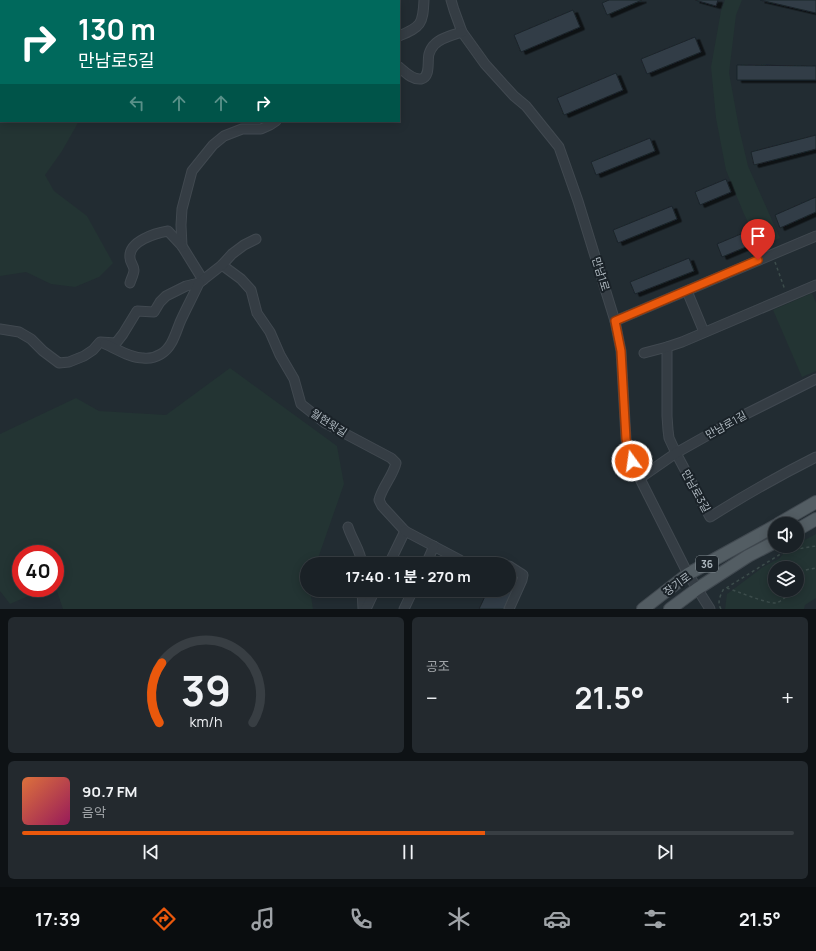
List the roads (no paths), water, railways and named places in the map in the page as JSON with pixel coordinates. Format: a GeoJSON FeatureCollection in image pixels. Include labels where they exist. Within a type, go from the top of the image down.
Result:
{"type":"FeatureCollection","features":[{"type":"Feature","properties":{"kind":"main road"},"geometry":{"type":"LineString","coordinates":[[790,517],[816,502]]}},
{"type":"Feature","properties":{"kind":"main road"},"geometry":{"type":"LineString","coordinates":[[804,526],[816,519]]}},
{"type":"Feature","properties":{"kind":"main road","name":"장기로"},"geometry":{"type":"LineString","coordinates":[[643,609],[688,574],[768,530]]}},
{"type":"Feature","properties":{"kind":"main road","name":"장기로"},"geometry":{"type":"LineString","coordinates":[[670,609],[696,589],[748,556],[768,546]]}},
{"type":"Feature","properties":{"kind":"street"},"geometry":{"type":"LineString","coordinates":[[400,36],[413,30],[419,25],[424,15],[424,0]]}},
{"type":"Feature","properties":{"kind":"street","name":"만남1로"},"geometry":{"type":"LineString","coordinates":[[451,0],[462,32],[485,64],[514,96],[526,106],[560,147],[615,321],[621,351],[626,439],[632,461],[688,574],[696,589],[710,609]]}},
{"type":"Feature","properties":{"kind":"street"},"geometry":{"type":"LineString","coordinates":[[400,68],[413,78],[422,79],[426,76],[429,53],[434,45],[440,40],[462,32]]}},
{"type":"Feature","properties":{"kind":"street"},"geometry":{"type":"LineString","coordinates":[[182,246],[182,209],[192,171],[213,145],[224,136],[242,129],[261,128],[274,122]]}},
{"type":"Feature","properties":{"kind":"street"},"geometry":{"type":"LineString","coordinates":[[130,283],[134,271],[130,258],[134,246],[148,236],[168,231],[182,246],[201,282]]}},
{"type":"Feature","properties":{"kind":"street"},"geometry":{"type":"LineString","coordinates":[[615,321],[816,236]]}},
{"type":"Feature","properties":{"kind":"street"},"geometry":{"type":"LineString","coordinates":[[100,342],[132,356],[142,358],[153,357],[161,354],[174,339],[181,320],[201,282],[222,265],[232,254],[244,245],[256,239]]}},
{"type":"Feature","properties":{"kind":"street","name":"월현윗길"},"geometry":{"type":"LineString","coordinates":[[222,265],[241,279],[251,290],[257,313],[270,332],[294,379],[301,404],[325,423],[391,458],[396,463],[395,468],[380,494],[379,500],[382,506],[406,531]]}},
{"type":"Feature","properties":{"kind":"street"},"geometry":{"type":"LineString","coordinates":[[100,342],[116,343],[124,334],[138,311],[154,312],[166,296],[186,286],[201,282]]}},
{"type":"Feature","properties":{"kind":"street"},"geometry":{"type":"LineString","coordinates":[[644,353],[682,342],[816,285]]}},
{"type":"Feature","properties":{"kind":"street"},"geometry":{"type":"LineString","coordinates":[[687,291],[704,332]]}},
{"type":"Feature","properties":{"kind":"street"},"geometry":{"type":"LineString","coordinates":[[0,329],[19,332],[31,339],[43,351],[59,362],[69,362],[84,356],[93,350],[100,342]]}},
{"type":"Feature","properties":{"kind":"street","name":"만남로3길"},"geometry":{"type":"LineString","coordinates":[[667,347],[667,416],[669,438],[710,517],[753,490],[816,457]]}},
{"type":"Feature","properties":{"kind":"street","name":"만남로1길"},"geometry":{"type":"LineString","coordinates":[[640,478],[676,453],[740,417],[816,379]]}},
{"type":"Feature","properties":{"kind":"street"},"geometry":{"type":"LineString","coordinates":[[348,527],[358,548],[360,557]]}},
{"type":"Feature","properties":{"kind":"street"},"geometry":{"type":"LineString","coordinates":[[393,557],[406,531],[454,557]]}},
{"type":"Feature","properties":{"kind":"street"},"geometry":{"type":"LineString","coordinates":[[429,557],[434,546]]}},
{"type":"Feature","properties":{"kind":"street"},"geometry":{"type":"LineString","coordinates":[[516,570],[523,575],[516,593]]}},
{"type":"Feature","properties":{"kind":"street"},"geometry":{"type":"LineString","coordinates":[[362,597],[363,609]]}},
{"type":"Feature","properties":{"kind":"street"},"geometry":{"type":"LineString","coordinates":[[366,609],[372,597]]}},
{"type":"Feature","properties":{"kind":"street"},"geometry":{"type":"LineString","coordinates":[[404,609],[410,597]]}},
{"type":"Feature","properties":{"kind":"street"},"geometry":{"type":"LineString","coordinates":[[509,609],[514,597]]}}]}
